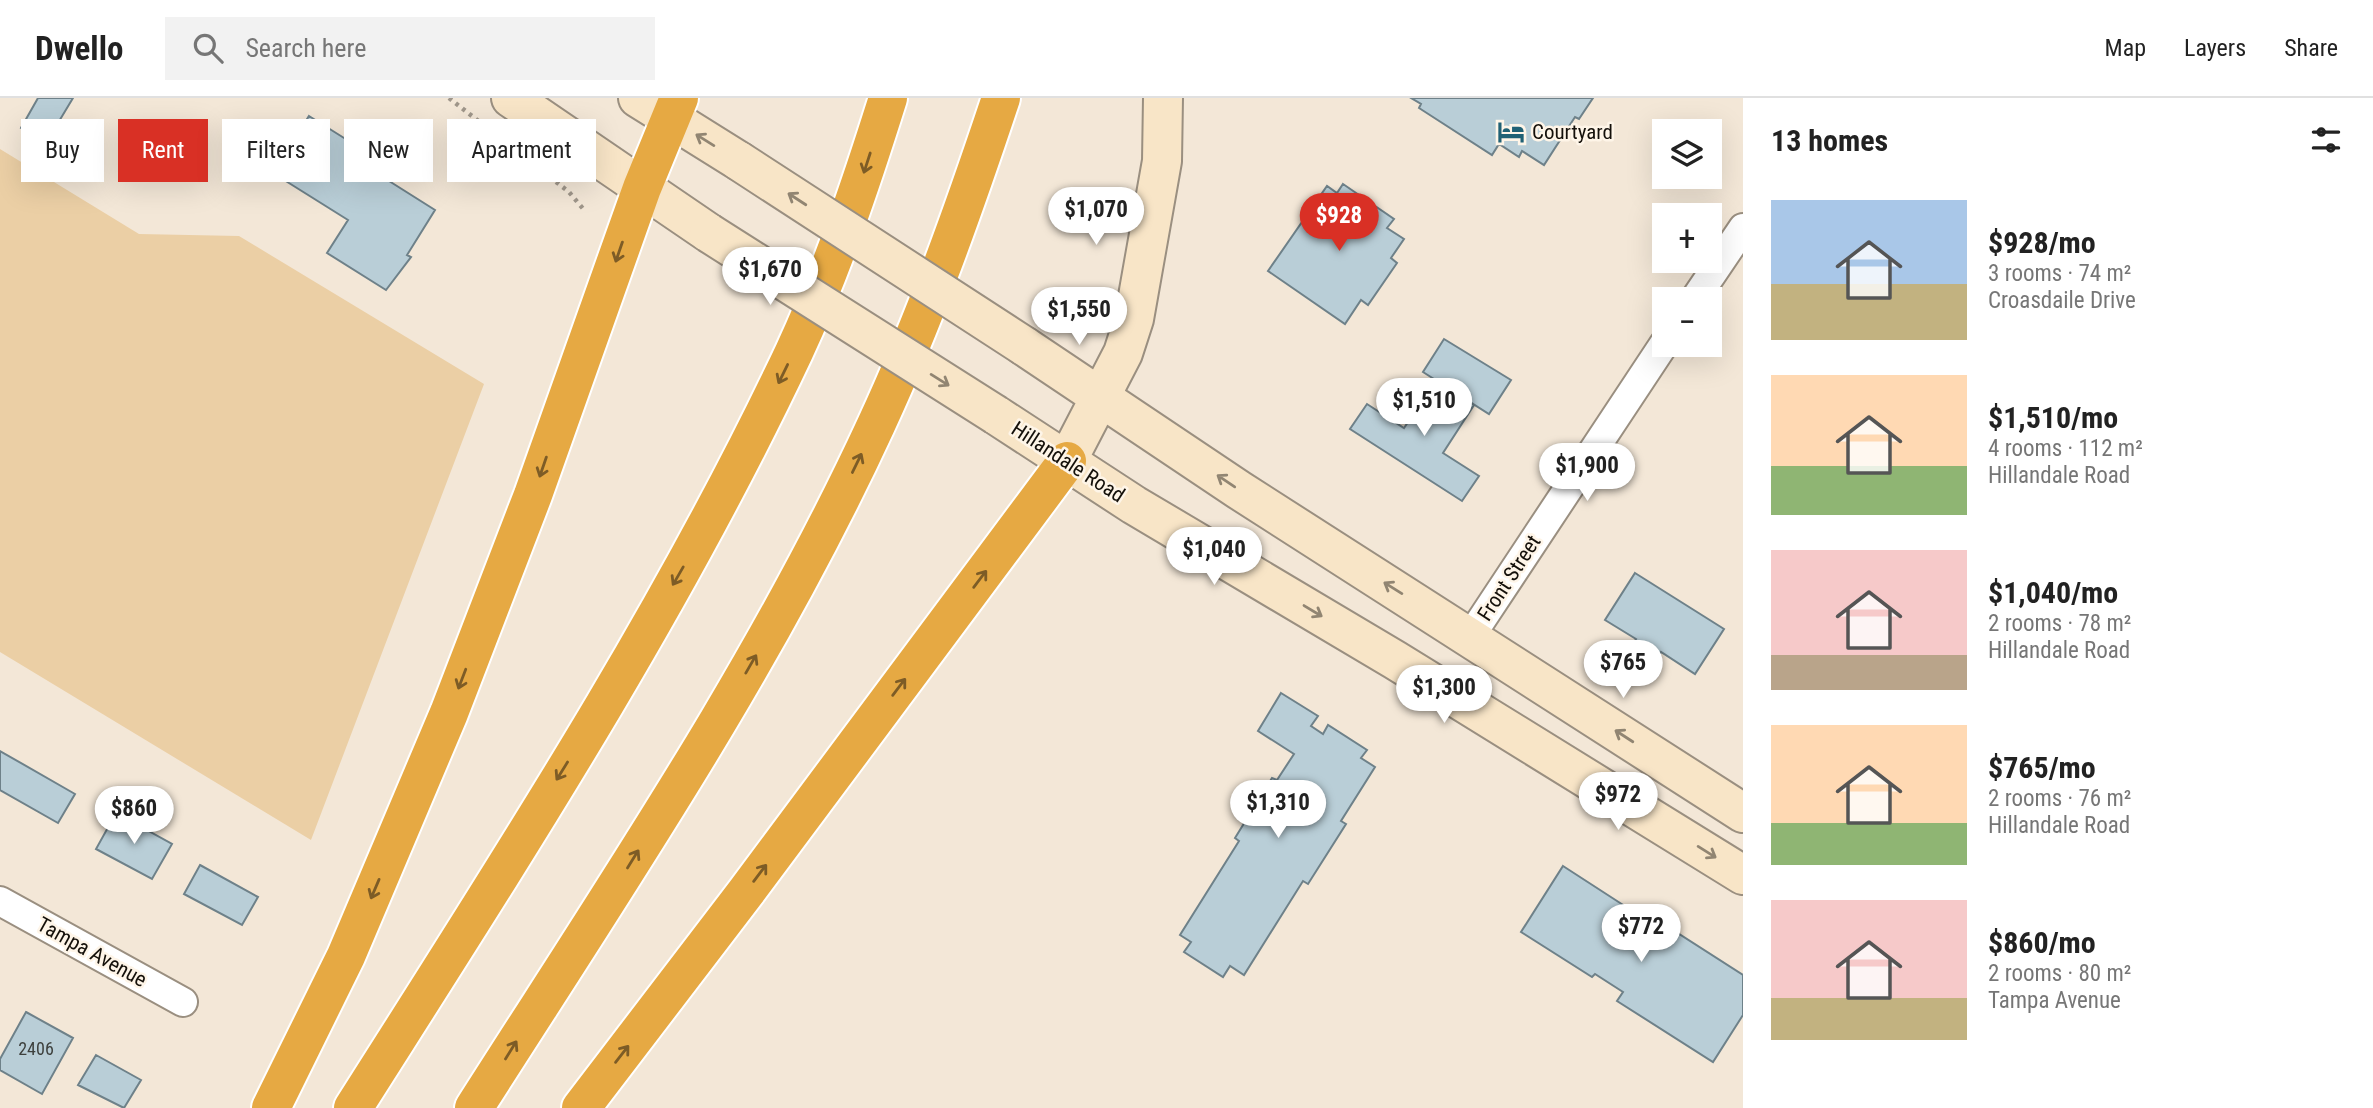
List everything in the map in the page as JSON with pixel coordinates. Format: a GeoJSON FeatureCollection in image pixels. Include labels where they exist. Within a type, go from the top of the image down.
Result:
{"type":"FeatureCollection","features":[{"type":"Feature","properties":{"kind":"highway"},"geometry":{"type":"LineString","coordinates":[[353,1108],[607,697],[681,571],[744,453],[795,349],[830,265],[860,186],[888,98]]}},
{"type":"Feature","properties":{"kind":"highway"},"geometry":{"type":"LineString","coordinates":[[474,1108],[695,761],[819,540],[920,327],[1000,98]]}},
{"type":"Feature","properties":{"kind":"highway"},"geometry":{"type":"LineString","coordinates":[[271,1108],[346,956],[449,713],[533,495],[642,188],[675,108]]}},
{"type":"Feature","properties":{"kind":"highway"},"geometry":{"type":"LineString","coordinates":[[581,1108],[746,892],[1066,461]]}},
{"type":"Feature","properties":{"kind":"main road","name":"Hillandale Road"},"geometry":{"type":"LineString","coordinates":[[511,98],[709,233],[1066,461],[1743,874]]}},
{"type":"Feature","properties":{"kind":"main road"},"geometry":{"type":"LineString","coordinates":[[638,98],[675,108],[739,161],[1238,489],[1743,813]]}},
{"type":"Feature","properties":{"kind":"main road"},"geometry":{"type":"LineString","coordinates":[[1101,397],[1102,343],[1136,193],[1143,98]]}},
{"type":"Feature","properties":{"kind":"main road"},"geometry":{"type":"LineString","coordinates":[[1066,461],[1124,353],[1134,319],[1162,161],[1163,98]]}},
{"type":"Feature","properties":{"kind":"street"},"geometry":{"type":"LineString","coordinates":[[1703,287],[1743,228]]}},
{"type":"Feature","properties":{"kind":"street","name":"Front Street"},"geometry":{"type":"LineString","coordinates":[[1471,637],[1655,357]]}},
{"type":"Feature","properties":{"kind":"street","name":"Tampa Avenue"},"geometry":{"type":"LineString","coordinates":[[0,901],[183,1002]]}},
{"type":"Feature","properties":{"kind":"path"},"geometry":{"type":"LineString","coordinates":[[449,98],[569,192],[585,211]]}},
{"type":"Feature","properties":{"kind":"shaded area"},"geometry":{"type":"Polygon","coordinates":[[[0,149],[21,162],[21,182],[54,182],[139,234],[239,236],[484,384],[311,840],[0,652],[0,149]]]}},
{"type":"Feature","properties":{"kind":"building"},"geometry":{"type":"Polygon","coordinates":[[[38,98],[73,98],[60,119],[26,119],[38,98]]]}},
{"type":"Feature","properties":{"kind":"building","name":"Courtyard"},"geometry":{"type":"Polygon","coordinates":[[[1411,98],[1593,98],[1579,119],[1575,117],[1544,165],[1522,151],[1519,157],[1499,144],[1492,155],[1419,108],[1421,104],[1411,98]]]}},
{"type":"Feature","properties":{"kind":"building"},"geometry":{"type":"Polygon","coordinates":[[[330,129],[344,138],[344,182],[391,182],[435,210],[407,255],[411,257],[386,290],[327,253],[348,220],[287,182],[330,182],[330,129]]]}},
{"type":"Feature","properties":{"kind":"building"},"geometry":{"type":"Polygon","coordinates":[[[1343,184],[1394,219],[1387,228],[1404,239],[1391,258],[1397,263],[1368,305],[1361,300],[1345,324],[1268,271],[1327,186],[1337,193],[1343,184]]]}},
{"type":"Feature","properties":{"kind":"building"},"geometry":{"type":"Polygon","coordinates":[[[1444,339],[1511,380],[1489,414],[1423,372],[1444,339]]]}},
{"type":"Feature","properties":{"kind":"building"},"geometry":{"type":"Polygon","coordinates":[[[1435,381],[1474,405],[1443,453],[1479,476],[1462,501],[1350,429],[1367,404],[1404,428],[1435,381]]]}},
{"type":"Feature","properties":{"kind":"building"},"geometry":{"type":"Polygon","coordinates":[[[1635,573],[1724,629],[1695,674],[1661,652],[1641,683],[1618,668],[1636,639],[1605,620],[1635,573]]]}},
{"type":"Feature","properties":{"kind":"building"},"geometry":{"type":"Polygon","coordinates":[[[1281,693],[1318,716],[1311,726],[1323,734],[1328,725],[1367,750],[1361,758],[1375,767],[1341,821],[1346,824],[1308,884],[1303,881],[1244,975],[1230,966],[1223,977],[1184,952],[1191,942],[1180,935],[1239,841],[1235,838],[1272,778],[1277,780],[1294,754],[1258,731],[1281,693]]]}},
{"type":"Feature","properties":{"kind":"building"},"geometry":{"type":"Polygon","coordinates":[[[0,751],[75,794],[58,823],[0,790],[0,751]]]}},
{"type":"Feature","properties":{"kind":"building"},"geometry":{"type":"Polygon","coordinates":[[[116,813],[172,844],[152,879],[96,849],[116,813]]]}},
{"type":"Feature","properties":{"kind":"building"},"geometry":{"type":"Polygon","coordinates":[[[200,865],[258,897],[242,925],[184,894],[200,865]]]}},
{"type":"Feature","properties":{"kind":"building"},"geometry":{"type":"Polygon","coordinates":[[[1563,866],[1634,912],[1631,917],[1659,935],[1665,925],[1743,975],[1743,1015],[1713,1062],[1617,1001],[1623,992],[1595,974],[1592,977],[1521,932],[1563,866]]]}},
{"type":"Feature","properties":{"kind":"building"},"geometry":{"type":"Polygon","coordinates":[[[26,1012],[73,1038],[42,1094],[0,1070],[0,1059],[26,1012]]]}},
{"type":"Feature","properties":{"kind":"building"},"geometry":{"type":"Polygon","coordinates":[[[96,1055],[141,1080],[124,1108],[78,1085],[96,1055]]]}},
{"type":"Feature","properties":{"kind":"place","name":"Courtyard"},"geometry":{"type":"Point","coordinates":[1511,132]}}]}
